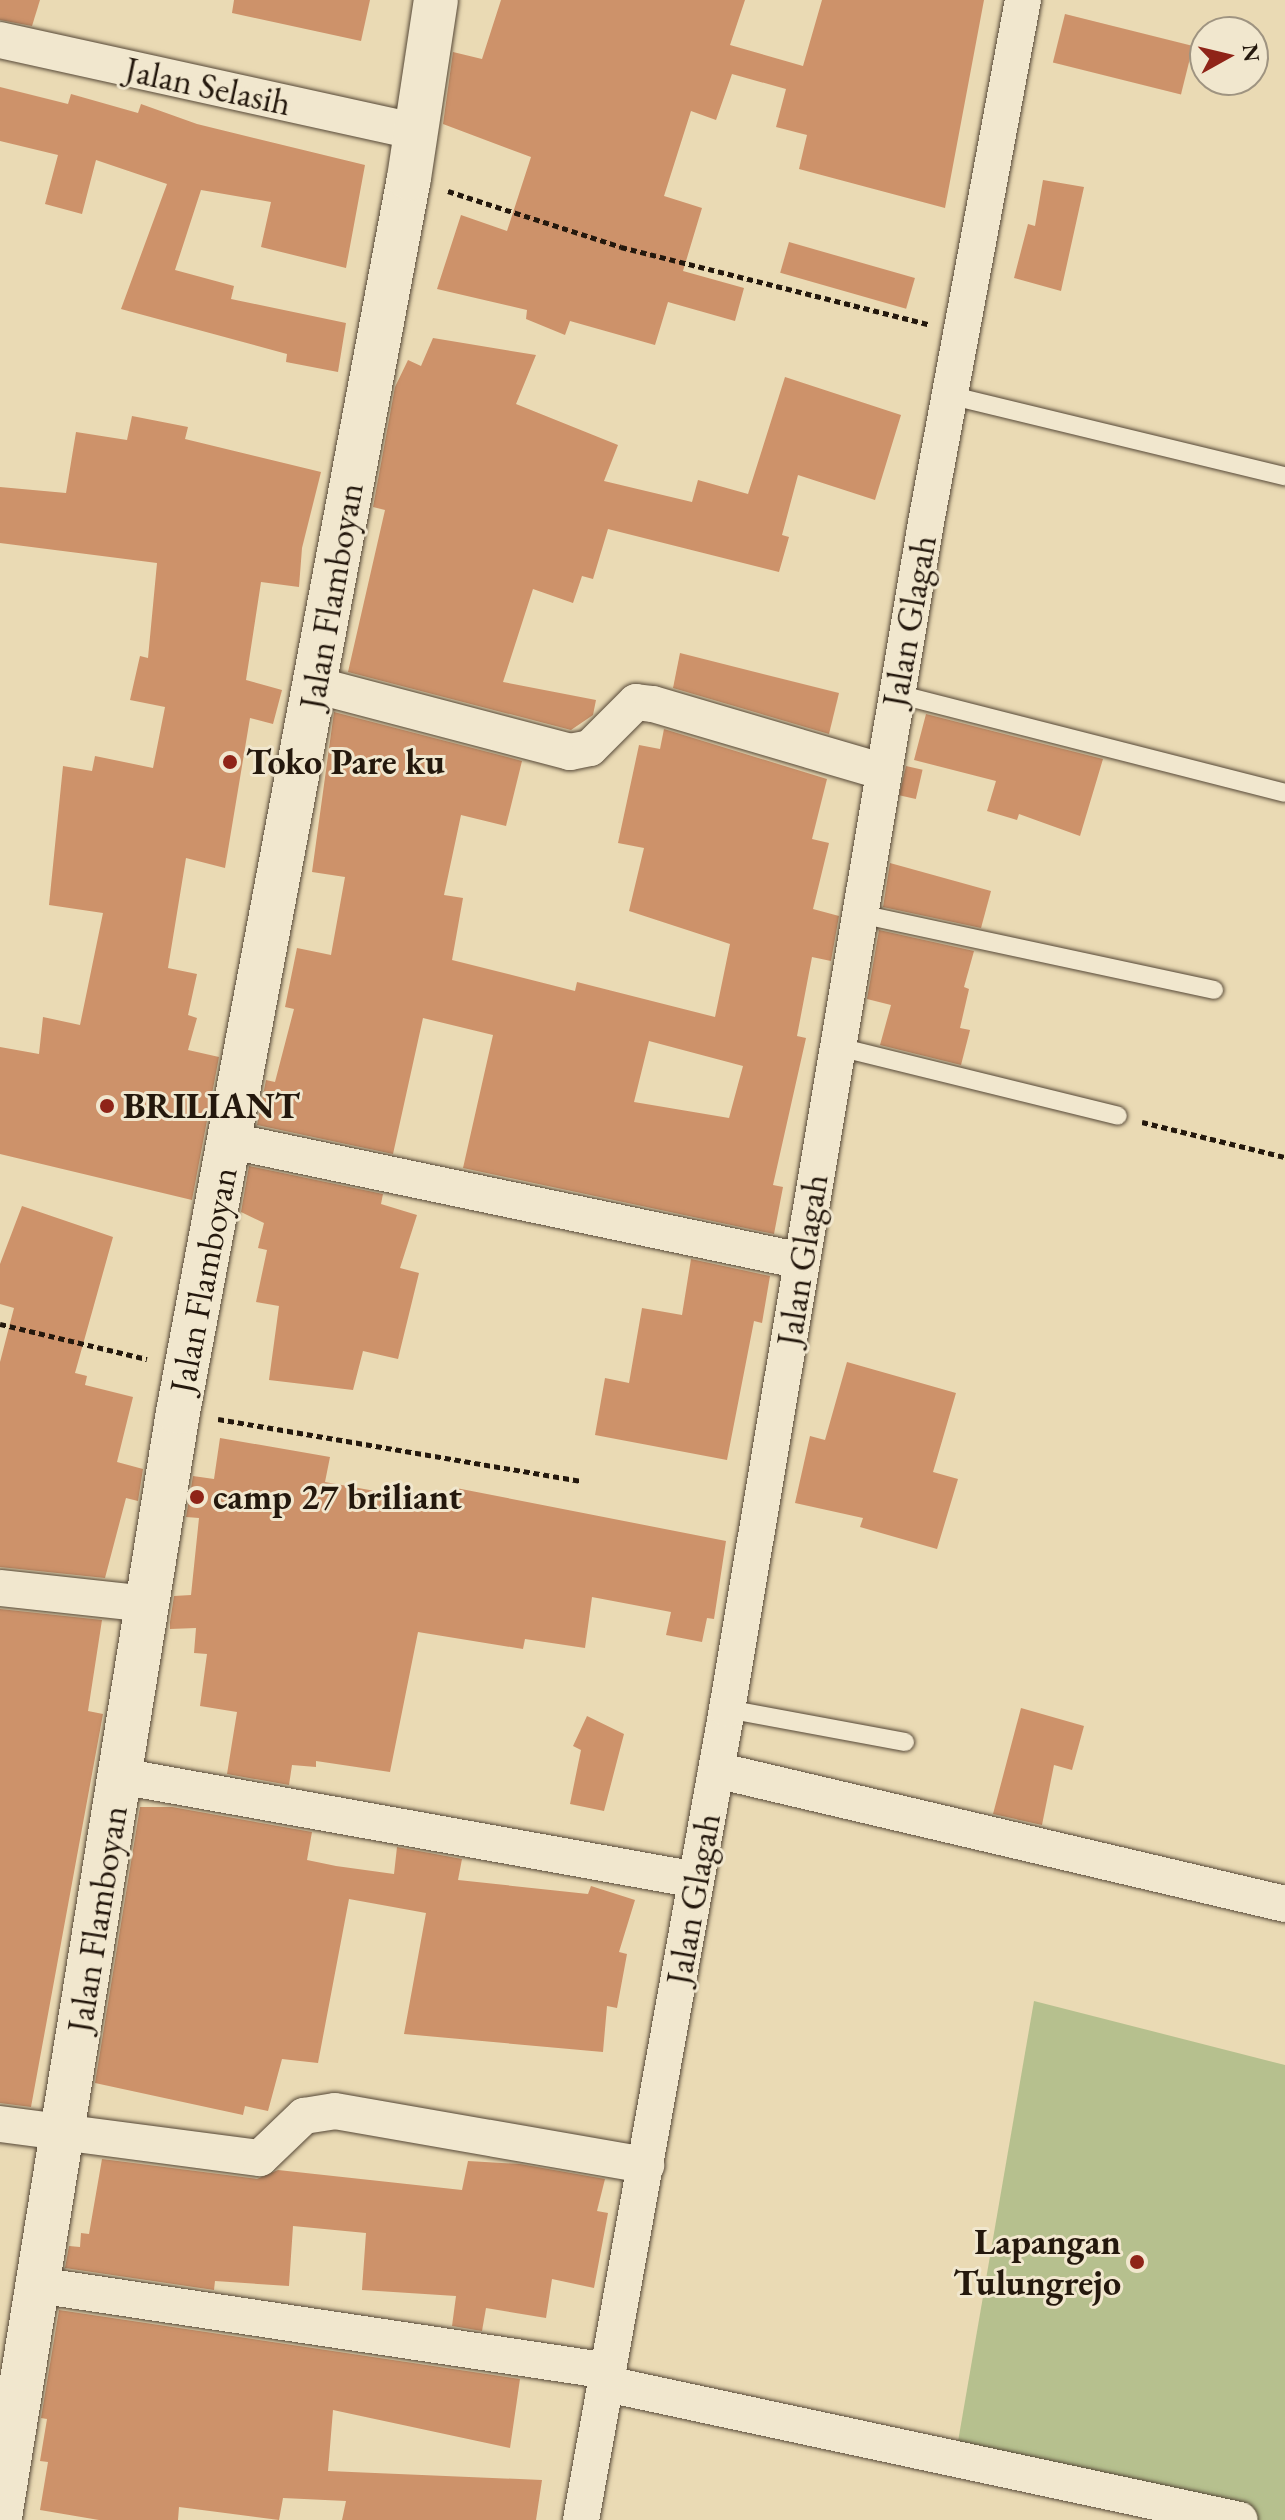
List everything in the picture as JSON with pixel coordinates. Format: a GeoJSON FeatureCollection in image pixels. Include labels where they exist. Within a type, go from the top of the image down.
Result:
{"type":"FeatureCollection","features":[{"type":"Feature","properties":{"kind":"street","name":"Jalan Flamboyan"},"geometry":{"type":"LineString","coordinates":[[0,2517],[178,1412],[409,178],[436,0]]}},
{"type":"Feature","properties":{"kind":"street","name":"Jalan Glagah"},"geometry":{"type":"LineString","coordinates":[[581,2520],[727,1709],[949,395],[1023,0]]}},
{"type":"Feature","properties":{"kind":"street","name":"Jalan Selasih"},"geometry":{"type":"LineString","coordinates":[[0,40],[417,132]]}},
{"type":"Feature","properties":{"kind":"street"},"geometry":{"type":"LineString","coordinates":[[315,685],[570,752],[590,748],[636,702],[653,704],[884,772]]}},
{"type":"Feature","properties":{"kind":"street"},"geometry":{"type":"LineString","coordinates":[[231,1141],[802,1261]]}},
{"type":"Feature","properties":{"kind":"street"},"geometry":{"type":"LineString","coordinates":[[0,1588],[147,1604]]}},
{"type":"Feature","properties":{"kind":"street"},"geometry":{"type":"LineString","coordinates":[[716,1770],[1285,1904]]}},
{"type":"Feature","properties":{"kind":"street"},"geometry":{"type":"LineString","coordinates":[[120,1776],[696,1880]]}},
{"type":"Feature","properties":{"kind":"street"},"geometry":{"type":"LineString","coordinates":[[0,2124],[62,2135],[260,2158],[304,2116],[335,2111],[646,2165]]}},
{"type":"Feature","properties":{"kind":"street"},"geometry":{"type":"LineString","coordinates":[[37,2285],[608,2377],[1240,2520]]}},
{"type":"Feature","properties":{"kind":"lane"},"geometry":{"type":"LineString","coordinates":[[949,395],[1285,476]]}},
{"type":"Feature","properties":{"kind":"lane"},"geometry":{"type":"LineString","coordinates":[[897,694],[1285,793]]}},
{"type":"Feature","properties":{"kind":"lane"},"geometry":{"type":"LineString","coordinates":[[860,914],[1214,990]]}},
{"type":"Feature","properties":{"kind":"lane"},"geometry":{"type":"LineString","coordinates":[[838,1047],[1118,1116]]}},
{"type":"Feature","properties":{"kind":"lane"},"geometry":{"type":"LineString","coordinates":[[727,1709],[905,1742]]}},
{"type":"Feature","properties":{"kind":"path"},"geometry":{"type":"LineString","coordinates":[[409,178],[621,247],[961,332]]}},
{"type":"Feature","properties":{"kind":"path"},"geometry":{"type":"LineString","coordinates":[[1118,1116],[1285,1157]]}},
{"type":"Feature","properties":{"kind":"path"},"geometry":{"type":"LineString","coordinates":[[0,1324],[186,1369]]}},
{"type":"Feature","properties":{"kind":"path"},"geometry":{"type":"LineString","coordinates":[[178,1412],[580,1481]]}},
{"type":"Feature","properties":{"kind":"green space","name":"Lapangan Tulungrejo"},"geometry":{"type":"Polygon","coordinates":[[[1034,2001],[1285,2065],[1285,2520],[1240,2520],[955,2459],[1034,2001]]]}},
{"type":"Feature","properties":{"kind":"building"},"geometry":{"type":"Polygon","coordinates":[[[0,0],[40,0],[32,26],[0,20],[0,0]]]}},
{"type":"Feature","properties":{"kind":"building"},"geometry":{"type":"Polygon","coordinates":[[[234,0],[370,0],[361,41],[232,13],[234,0]]]}},
{"type":"Feature","properties":{"kind":"building"},"geometry":{"type":"Polygon","coordinates":[[[501,0],[745,0],[730,45],[803,66],[822,0],[984,0],[945,208],[799,169],[807,135],[776,127],[786,89],[732,74],[716,120],[691,111],[664,196],[702,208],[683,271],[744,288],[735,321],[668,302],[655,345],[570,321],[565,335],[526,319],[527,310],[437,289],[461,215],[507,231],[531,157],[443,124],[453,52],[482,59],[501,0]]]}},
{"type":"Feature","properties":{"kind":"building"},"geometry":{"type":"Polygon","coordinates":[[[1065,14],[1189,45],[1189,62],[1181,94],[1053,63],[1065,14]]]}},
{"type":"Feature","properties":{"kind":"building"},"geometry":{"type":"Polygon","coordinates":[[[0,87],[68,104],[71,94],[138,113],[141,104],[197,124],[365,165],[346,268],[261,247],[271,202],[201,190],[175,270],[234,286],[231,299],[346,323],[338,372],[286,362],[287,354],[121,309],[167,184],[96,160],[82,214],[45,204],[58,155],[0,141],[0,87]]]}},
{"type":"Feature","properties":{"kind":"building"},"geometry":{"type":"Polygon","coordinates":[[[1043,180],[1084,187],[1061,291],[1014,278],[1028,224],[1035,226],[1043,180]]]}},
{"type":"Feature","properties":{"kind":"building"},"geometry":{"type":"Polygon","coordinates":[[[789,242],[915,278],[906,309],[780,273],[789,242]]]}},
{"type":"Feature","properties":{"kind":"building"},"geometry":{"type":"Polygon","coordinates":[[[433,338],[536,355],[516,404],[618,445],[604,481],[692,502],[698,480],[748,494],[785,377],[901,415],[875,500],[798,475],[782,535],[789,537],[779,572],[608,529],[593,579],[582,576],[573,603],[533,589],[503,682],[596,700],[593,715],[571,730],[348,672],[385,510],[373,507],[395,387],[408,360],[421,366],[433,338]]]}},
{"type":"Feature","properties":{"kind":"building"},"geometry":{"type":"Polygon","coordinates":[[[132,416],[188,427],[185,439],[321,472],[302,548],[299,587],[261,582],[246,680],[282,690],[273,724],[250,718],[225,868],[186,858],[168,968],[197,974],[188,1015],[197,1018],[188,1050],[219,1057],[192,1200],[0,1154],[0,1047],[39,1054],[43,1017],[80,1025],[103,913],[49,905],[63,766],[92,771],[95,756],[153,768],[165,707],[130,700],[140,656],[148,658],[157,563],[0,543],[0,487],[66,493],[76,432],[127,440],[132,416]]]}},
{"type":"Feature","properties":{"kind":"building"},"geometry":{"type":"Polygon","coordinates":[[[680,653],[839,693],[829,734],[673,688],[680,653]]]}},
{"type":"Feature","properties":{"kind":"building"},"geometry":{"type":"Polygon","coordinates":[[[334,712],[522,761],[506,826],[461,815],[444,895],[463,898],[452,960],[575,991],[577,982],[715,1017],[730,944],[629,911],[644,848],[618,843],[639,745],[660,749],[664,729],[827,779],[812,839],[829,843],[813,909],[839,916],[831,961],[812,957],[797,1036],[806,1038],[773,1185],[783,1187],[774,1234],[463,1168],[493,1035],[423,1018],[393,1154],[257,1125],[266,1080],[275,1082],[294,1009],[285,1007],[297,948],[331,955],[345,877],[312,872],[334,712]],[[649,1041],[634,1102],[729,1118],[743,1066],[649,1041]]]}},
{"type":"Feature","properties":{"kind":"building"},"geometry":{"type":"Polygon","coordinates":[[[926,714],[1103,759],[1080,836],[1019,814],[1017,820],[987,811],[996,781],[914,760],[926,714]]]}},
{"type":"Feature","properties":{"kind":"building"},"geometry":{"type":"Polygon","coordinates":[[[906,766],[923,770],[916,799],[899,795],[906,766]]]}},
{"type":"Feature","properties":{"kind":"building"},"geometry":{"type":"Polygon","coordinates":[[[890,863],[991,891],[981,928],[883,907],[890,863]]]}},
{"type":"Feature","properties":{"kind":"building"},"geometry":{"type":"Polygon","coordinates":[[[879,930],[974,951],[964,987],[969,989],[960,1028],[970,1030],[961,1065],[880,1045],[891,1005],[867,999],[879,930]]]}},
{"type":"Feature","properties":{"kind":"building"},"geometry":{"type":"Polygon","coordinates":[[[249,1166],[383,1194],[381,1204],[417,1215],[400,1268],[419,1273],[398,1359],[363,1351],[353,1390],[269,1380],[279,1306],[256,1302],[267,1250],[258,1248],[264,1223],[241,1212],[249,1166]]]}},
{"type":"Feature","properties":{"kind":"building"},"geometry":{"type":"Polygon","coordinates":[[[22,1206],[113,1237],[75,1373],[87,1376],[85,1385],[133,1397],[117,1462],[143,1469],[138,1501],[126,1498],[105,1578],[0,1567],[0,1362],[14,1308],[0,1304],[0,1264],[22,1206]]]}},
{"type":"Feature","properties":{"kind":"building"},"geometry":{"type":"Polygon","coordinates":[[[691,1259],[770,1276],[762,1323],[754,1321],[727,1460],[595,1435],[605,1378],[629,1383],[642,1308],[682,1315],[691,1259]]]}},
{"type":"Feature","properties":{"kind":"building"},"geometry":{"type":"Polygon","coordinates":[[[847,1362],[956,1393],[933,1472],[958,1479],[937,1549],[860,1527],[863,1518],[795,1503],[810,1436],[825,1440],[847,1362]]]}},
{"type":"Feature","properties":{"kind":"building"},"geometry":{"type":"Polygon","coordinates":[[[220,1438],[330,1457],[325,1482],[453,1505],[456,1488],[726,1541],[714,1619],[707,1618],[702,1642],[666,1635],[671,1612],[592,1597],[585,1648],[525,1639],[523,1649],[418,1632],[390,1772],[316,1761],[316,1767],[292,1765],[289,1785],[227,1774],[237,1712],[200,1706],[207,1654],[194,1653],[196,1628],[170,1629],[174,1596],[191,1595],[199,1518],[186,1517],[193,1476],[214,1479],[220,1438]]]}},
{"type":"Feature","properties":{"kind":"building"},"geometry":{"type":"Polygon","coordinates":[[[0,1609],[102,1620],[88,1711],[103,1714],[31,2107],[0,2103],[0,1609]]]}},
{"type":"Feature","properties":{"kind":"building"},"geometry":{"type":"Polygon","coordinates":[[[1021,1708],[1084,1726],[1072,1770],[1054,1765],[1042,1825],[993,1814],[1021,1708]]]}},
{"type":"Feature","properties":{"kind":"building"},"geometry":{"type":"Polygon","coordinates":[[[587,1716],[624,1734],[604,1811],[570,1804],[581,1750],[573,1746],[587,1716]]]}},
{"type":"Feature","properties":{"kind":"building"},"geometry":{"type":"Polygon","coordinates":[[[140,1807],[172,1807],[312,1832],[307,1860],[336,1866],[394,1874],[397,1847],[462,1859],[458,1880],[588,1894],[591,1886],[635,1900],[619,1952],[627,1954],[617,2008],[607,2006],[603,2052],[404,2034],[426,1913],[349,1899],[318,2063],[282,2059],[268,2111],[245,2106],[243,2115],[95,2083],[140,1807]]]}},
{"type":"Feature","properties":{"kind":"building"},"geometry":{"type":"Polygon","coordinates":[[[102,2159],[257,2179],[278,2170],[462,2190],[468,2161],[520,2164],[605,2179],[597,2211],[608,2213],[594,2288],[552,2279],[546,2318],[486,2308],[482,2331],[452,2326],[456,2296],[362,2290],[366,2233],[293,2226],[289,2286],[215,2281],[214,2290],[65,2268],[69,2246],[80,2247],[81,2233],[89,2234],[102,2159]]]}},
{"type":"Feature","properties":{"kind":"building"},"geometry":{"type":"Polygon","coordinates":[[[59,2310],[520,2379],[510,2448],[333,2410],[328,2471],[542,2480],[536,2520],[342,2520],[346,2501],[283,2498],[279,2520],[179,2507],[178,2520],[99,2520],[40,2510],[48,2462],[40,2461],[47,2419],[41,2418],[59,2310]]]}},
{"type":"Feature","properties":{"kind":"place","name":"Toko Pare ku"},"geometry":{"type":"Point","coordinates":[230,762]}},
{"type":"Feature","properties":{"kind":"place","name":"BRILIANT"},"geometry":{"type":"Point","coordinates":[107,1106]}},
{"type":"Feature","properties":{"kind":"place","name":"camp 27 briliant"},"geometry":{"type":"Point","coordinates":[197,1497]}},
{"type":"Feature","properties":{"kind":"place","name":"Lapangan Tulungrejo"},"geometry":{"type":"Point","coordinates":[1137,2262]}}]}
